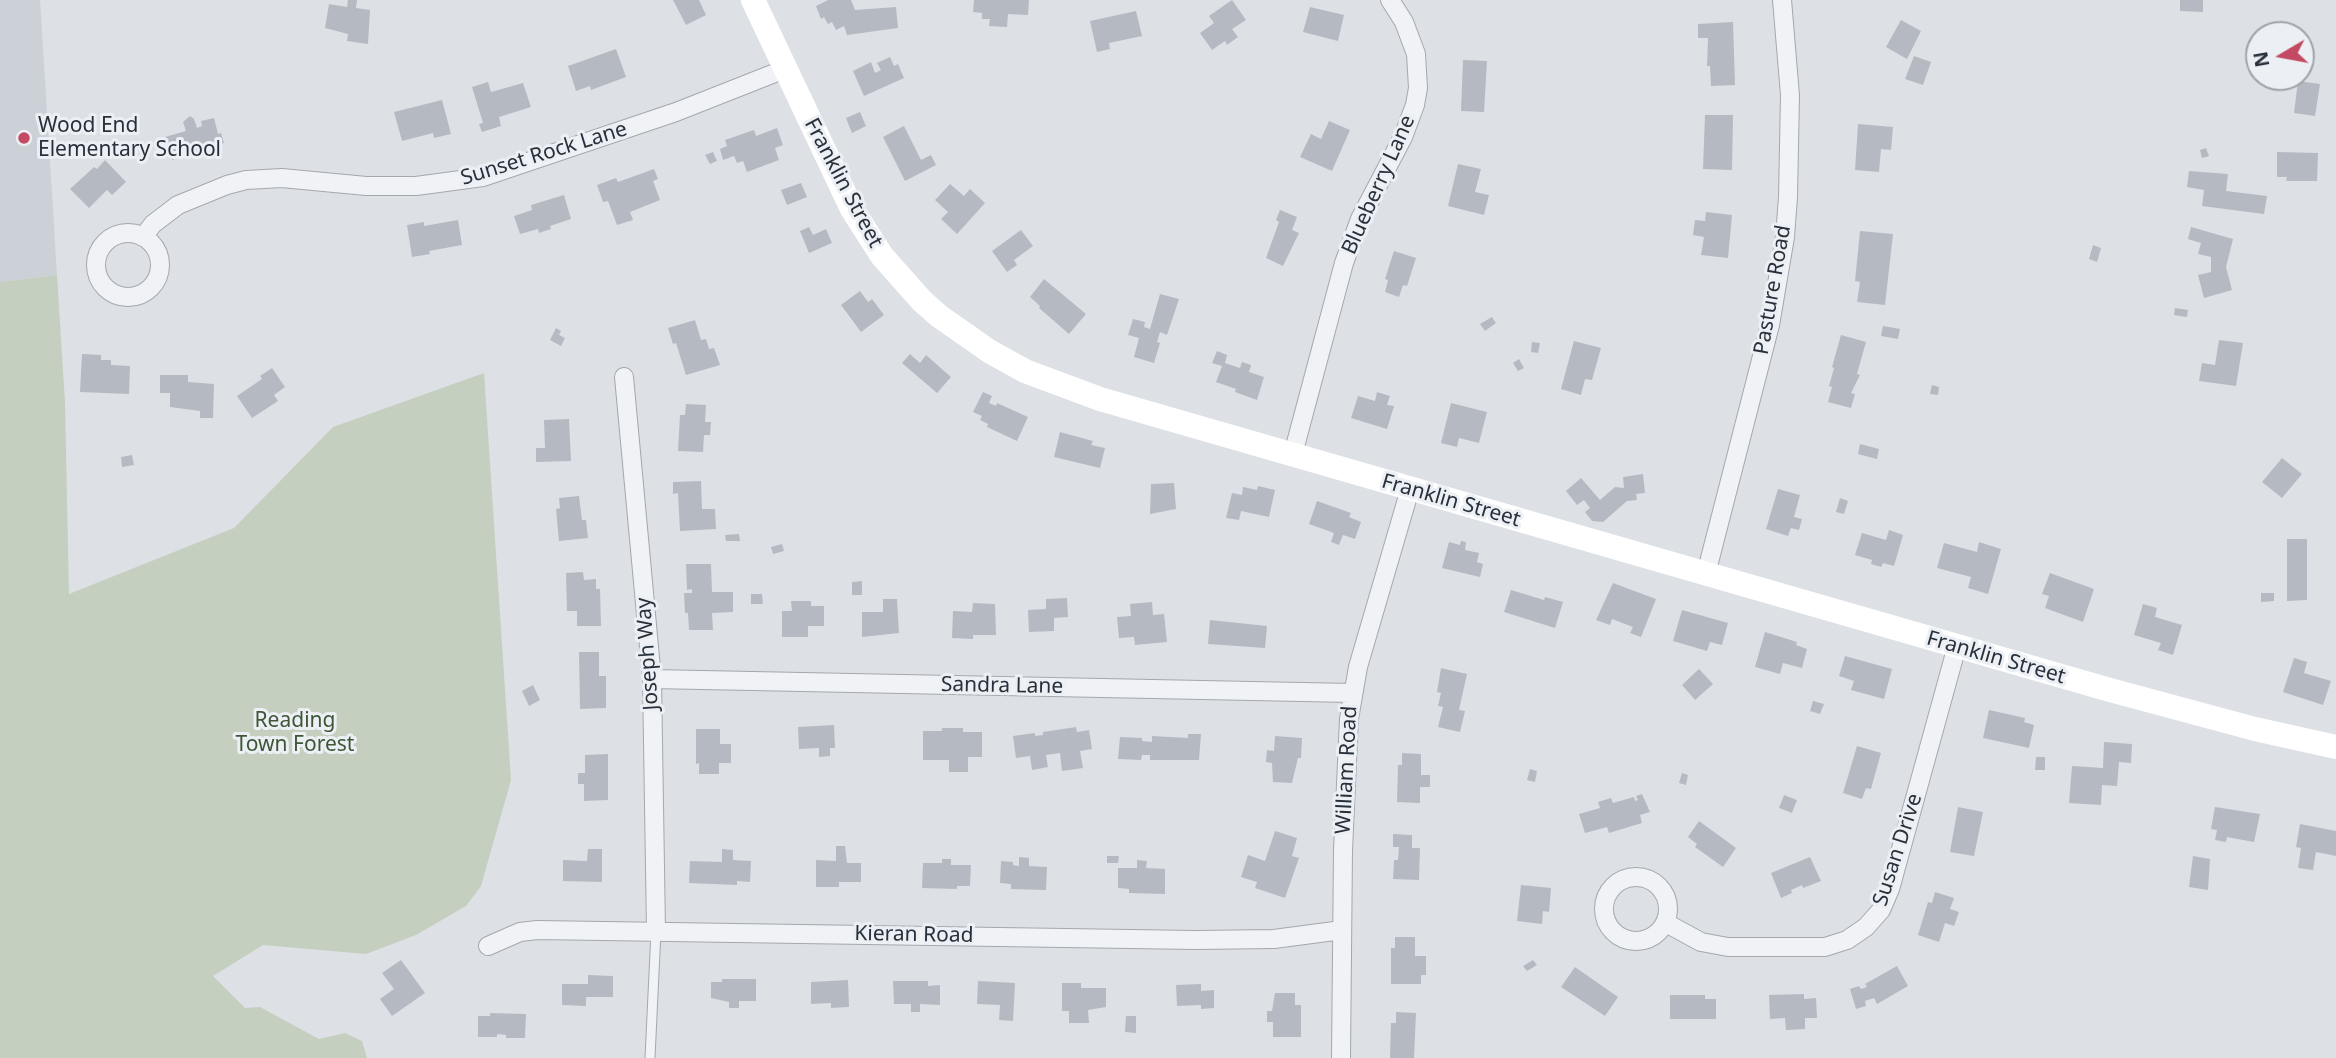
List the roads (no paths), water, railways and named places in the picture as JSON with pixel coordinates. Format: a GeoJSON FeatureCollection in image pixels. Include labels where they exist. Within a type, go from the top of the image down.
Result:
{"type":"FeatureCollection","features":[{"type":"Feature","properties":{"kind":"main road","name":"Franklin Street"},"geometry":{"type":"LineString","coordinates":[[753,0],[852,209],[868,236],[922,301],[964,335],[1007,363],[1067,388],[1410,489],[2196,713],[2336,747]]}},
{"type":"Feature","properties":{"kind":"street","name":"Blueberry Lane"},"geometry":{"type":"LineString","coordinates":[[1293,454],[1344,262],[1360,219],[1403,136],[1415,105],[1418,88],[1416,54],[1405,22],[1390,0]]}},
{"type":"Feature","properties":{"kind":"street","name":"Pasture Road"},"geometry":{"type":"LineString","coordinates":[[1706,574],[1770,325],[1785,237],[1790,96],[1782,0]]}},
{"type":"Feature","properties":{"kind":"street","name":"Sunset Rock Lane"},"geometry":{"type":"LineString","coordinates":[[143,237],[153,224],[181,204],[246,180],[282,178],[392,187],[434,185],[483,177],[676,112],[785,69]]}},
{"type":"Feature","properties":{"kind":"street","name":"Joseph Way"},"geometry":{"type":"LineString","coordinates":[[624,377],[652,679],[656,931]]}},
{"type":"Feature","properties":{"kind":"street","name":"William Road"},"geometry":{"type":"LineString","coordinates":[[1341,1058],[1344,798],[1352,693],[1410,489]]}},
{"type":"Feature","properties":{"kind":"street","name":"Susan Drive"},"geometry":{"type":"LineString","coordinates":[[1665,923],[1701,942],[1728,947],[1825,947],[1847,940],[1866,928],[1881,910],[1890,889],[1957,646]]}},
{"type":"Feature","properties":{"kind":"street","name":"Sandra Lane"},"geometry":{"type":"LineString","coordinates":[[652,679],[1352,693]]}},
{"type":"Feature","properties":{"kind":"street","name":"Kieran Road"},"geometry":{"type":"LineString","coordinates":[[488,946],[514,934],[532,930],[1196,940],[1274,939],[1342,930]]}},
{"type":"Feature","properties":{"kind":"lane"},"geometry":{"type":"LineString","coordinates":[[650,1058],[656,931]]}},
{"type":"Feature","properties":{"kind":"place","name":"Wood End Elementary School"},"geometry":{"type":"Point","coordinates":[24,138]}},
{"type":"Feature","properties":{"kind":"park label","name":"Reading Town Forest"},"geometry":{"type":"Point","coordinates":[295,733]}}]}
